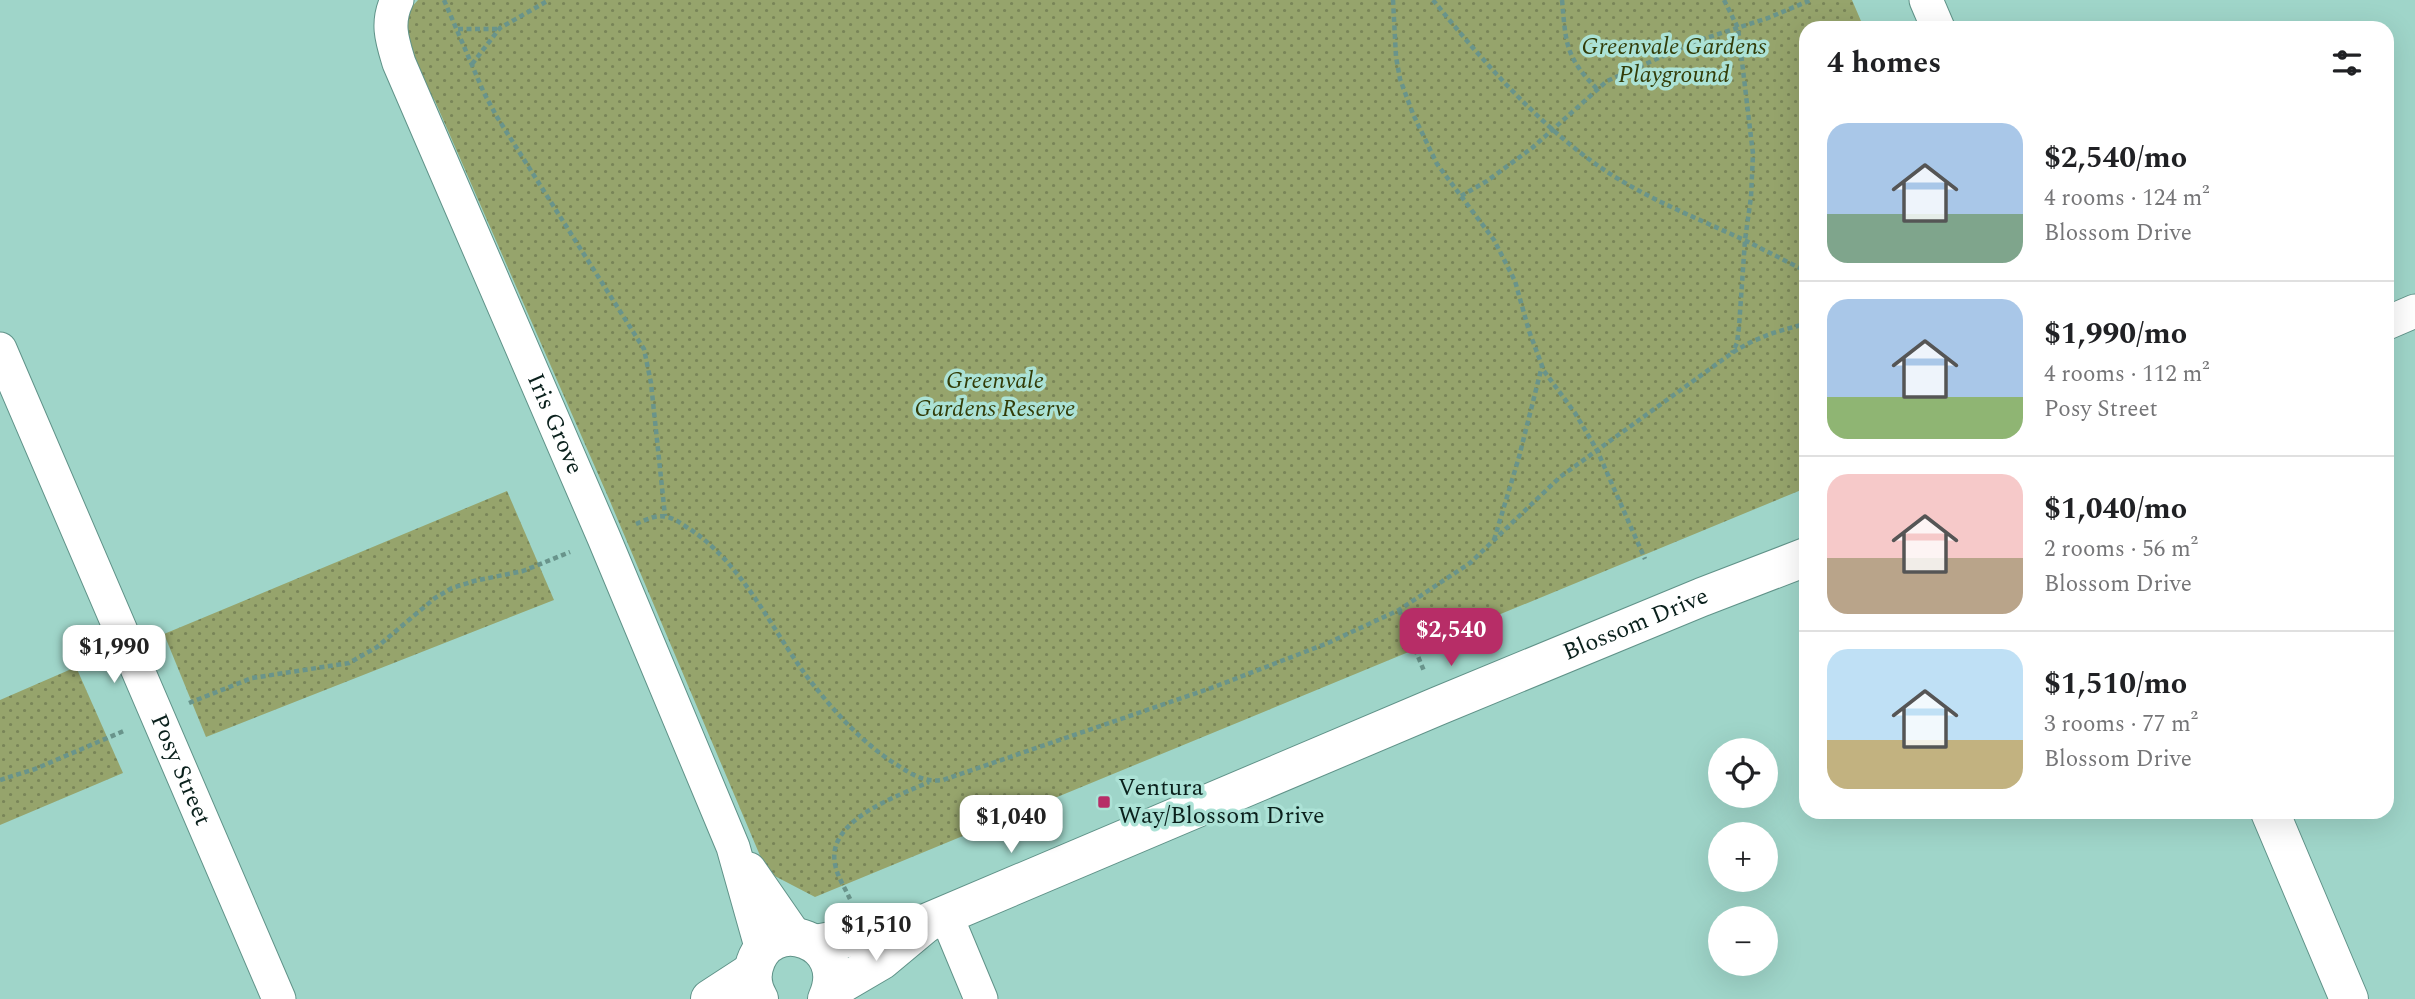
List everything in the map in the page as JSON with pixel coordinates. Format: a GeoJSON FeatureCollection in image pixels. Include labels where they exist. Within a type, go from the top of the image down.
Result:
{"type":"FeatureCollection","features":[{"type":"Feature","properties":{"kind":"street"},"geometry":{"type":"LineString","coordinates":[[1926,0],[1935,21]]}},
{"type":"Feature","properties":{"kind":"street","name":"Iris Grove"},"geometry":{"type":"LineString","coordinates":[[393,1],[389,28],[399,63],[604,538],[733,847],[777,960]]}},
{"type":"Feature","properties":{"kind":"street"},"geometry":{"type":"LineString","coordinates":[[2394,320],[2415,311]]}},
{"type":"Feature","properties":{"kind":"street","name":"Posy Street"},"geometry":{"type":"LineString","coordinates":[[0,349],[279,999]]}},
{"type":"Feature","properties":{"kind":"street","name":"Blossom Drive"},"geometry":{"type":"LineString","coordinates":[[710,999],[777,960],[866,934],[936,919],[1438,706],[1689,602],[1799,560]]}},
{"type":"Feature","properties":{"kind":"street"},"geometry":{"type":"LineString","coordinates":[[2273,819],[2349,999]]}},
{"type":"Feature","properties":{"kind":"street"},"geometry":{"type":"LineString","coordinates":[[936,919],[981,999]]}},
{"type":"Feature","properties":{"kind":"street","name":"Blossom Drive"},"geometry":{"type":"LineString","coordinates":[[829,995],[882,960],[936,919]]}},
{"type":"Feature","properties":{"kind":"street"},"geometry":{"type":"LineString","coordinates":[[777,960],[825,953],[833,978],[829,995]]}},
{"type":"Feature","properties":{"kind":"path"},"geometry":{"type":"LineString","coordinates":[[444,0],[497,117],[643,349],[652,383],[665,516]]}},
{"type":"Feature","properties":{"kind":"path"},"geometry":{"type":"LineString","coordinates":[[472,65],[500,28],[548,0]]}},
{"type":"Feature","properties":{"kind":"path"},"geometry":{"type":"LineString","coordinates":[[1393,0],[1396,57],[1413,114],[1437,164],[1494,240],[1515,281],[1544,371],[1576,413],[1597,450],[1645,559]]}},
{"type":"Feature","properties":{"kind":"path"},"geometry":{"type":"LineString","coordinates":[[1433,0],[1464,39],[1554,129],[1597,165],[1679,211],[1799,267]]}},
{"type":"Feature","properties":{"kind":"path"},"geometry":{"type":"LineString","coordinates":[[1562,0],[1566,45],[1572,61],[1598,90]]}},
{"type":"Feature","properties":{"kind":"path"},"geometry":{"type":"LineString","coordinates":[[1724,0],[1738,28],[1753,154],[1740,327],[1732,353]]}},
{"type":"Feature","properties":{"kind":"path"},"geometry":{"type":"LineString","coordinates":[[1461,196],[1487,181],[1554,129],[1607,81],[1647,62],[1811,0]]}},
{"type":"Feature","properties":{"kind":"path"},"geometry":{"type":"LineString","coordinates":[[458,30],[500,28]]}},
{"type":"Feature","properties":{"kind":"path"},"geometry":{"type":"LineString","coordinates":[[866,934],[835,866],[834,851],[845,827],[883,802],[930,782],[990,765],[1214,687],[1328,643],[1399,610],[1471,563],[1560,477],[1732,353],[1748,342],[1799,326]]}},
{"type":"Feature","properties":{"kind":"path"},"geometry":{"type":"LineString","coordinates":[[1494,541],[1519,457],[1542,364]]}},
{"type":"Feature","properties":{"kind":"path"},"geometry":{"type":"LineString","coordinates":[[0,780],[59,759],[252,678],[349,663],[377,647],[428,604],[452,588],[474,580],[523,571],[655,516],[665,516],[696,533],[723,556],[806,675],[857,734],[878,752],[916,777],[930,782]]}},
{"type":"Feature","properties":{"kind":"path"},"geometry":{"type":"LineString","coordinates":[[1399,610],[1438,706]]}},
{"type":"Feature","properties":{"kind":"green space","name":"Greenvale Gardens Reserve"},"geometry":{"type":"Polygon","coordinates":[[[418,0],[1852,0],[1861,21],[1799,21],[1799,491],[815,897],[767,872],[609,499],[435,101],[417,75],[405,29],[409,10],[418,0]]]}},
{"type":"Feature","properties":{"kind":"green space"},"geometry":{"type":"Polygon","coordinates":[[[507,491],[554,600],[206,737],[164,634],[507,491]]]}},
{"type":"Feature","properties":{"kind":"green space"},"geometry":{"type":"Polygon","coordinates":[[[76,667],[123,773],[0,825],[0,700],[76,667]]]}},
{"type":"Feature","properties":{"kind":"place","name":"Ventura Way/Blossom Drive"},"geometry":{"type":"Point","coordinates":[1104,802]}},
{"type":"Feature","properties":{"kind":"park label","name":"Greenvale Gardens Playground"},"geometry":{"type":"Point","coordinates":[1674,61]}}]}
